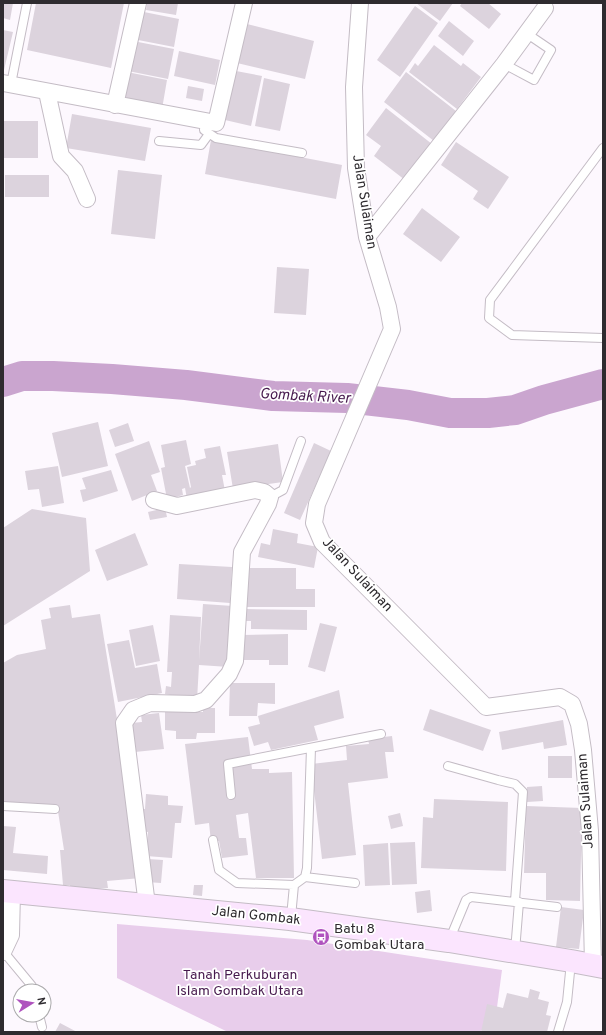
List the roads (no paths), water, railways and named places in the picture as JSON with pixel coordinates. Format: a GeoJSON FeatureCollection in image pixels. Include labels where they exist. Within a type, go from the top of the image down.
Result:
{"type":"FeatureCollection","features":[{"type":"Feature","properties":{"kind":"main road","name":"Jalan Gombak"},"geometry":{"type":"LineString","coordinates":[[7,891],[290,919],[448,940],[598,966]]}},
{"type":"Feature","properties":{"kind":"street"},"geometry":{"type":"LineString","coordinates":[[115,105],[138,3]]}},
{"type":"Feature","properties":{"kind":"street"},"geometry":{"type":"LineString","coordinates":[[7,84],[115,105],[207,128],[216,123],[244,3]]}},
{"type":"Feature","properties":{"kind":"street","name":"Jalan Sulaiman"},"geometry":{"type":"LineString","coordinates":[[360,3],[354,86],[356,168],[367,237],[388,307],[392,329],[355,418],[316,504],[314,523],[322,542],[486,707],[560,697],[572,704],[579,724],[583,750],[590,831],[598,966]]}},
{"type":"Feature","properties":{"kind":"street"},"geometry":{"type":"LineString","coordinates":[[367,237],[504,64],[545,8]]}},
{"type":"Feature","properties":{"kind":"street"},"geometry":{"type":"LineString","coordinates":[[47,92],[61,156],[75,171],[87,199]]}},
{"type":"Feature","properties":{"kind":"street"},"geometry":{"type":"LineString","coordinates":[[147,905],[124,722],[133,710],[150,703],[195,704],[206,700],[229,674],[235,661],[242,552],[268,504],[270,497],[264,492],[255,490],[177,506],[154,500]]}},
{"type":"Feature","properties":{"kind":"street"},"geometry":{"type":"LineString","coordinates":[[3,951],[11,934],[7,891]]}},
{"type":"Feature","properties":{"kind":"lane"},"geometry":{"type":"LineString","coordinates":[[7,84],[28,3]]}},
{"type":"Feature","properties":{"kind":"lane"},"geometry":{"type":"LineString","coordinates":[[504,64],[534,80],[551,50],[526,33]]}},
{"type":"Feature","properties":{"kind":"lane"},"geometry":{"type":"LineString","coordinates":[[159,141],[201,145],[207,128],[216,138],[302,153]]}},
{"type":"Feature","properties":{"kind":"lane"},"geometry":{"type":"LineString","coordinates":[[602,152],[490,300],[489,318],[512,334],[603,338]]}},
{"type":"Feature","properties":{"kind":"lane"},"geometry":{"type":"LineString","coordinates":[[270,497],[283,490],[301,441]]}},
{"type":"Feature","properties":{"kind":"lane"},"geometry":{"type":"LineString","coordinates":[[231,795],[228,764],[381,734]]}},
{"type":"Feature","properties":{"kind":"lane"},"geometry":{"type":"LineString","coordinates":[[305,877],[308,850],[311,748]]}},
{"type":"Feature","properties":{"kind":"lane"},"geometry":{"type":"LineString","coordinates":[[448,766],[515,784],[522,792],[515,951]]}},
{"type":"Feature","properties":{"kind":"lane"},"geometry":{"type":"LineString","coordinates":[[3,806],[54,809]]}},
{"type":"Feature","properties":{"kind":"lane"},"geometry":{"type":"LineString","coordinates":[[213,840],[219,870],[237,883],[294,885],[305,877],[354,883]]}},
{"type":"Feature","properties":{"kind":"lane"},"geometry":{"type":"LineString","coordinates":[[290,919],[294,885]]}},
{"type":"Feature","properties":{"kind":"lane"},"geometry":{"type":"LineString","coordinates":[[448,940],[466,900],[471,897],[557,907]]}},
{"type":"Feature","properties":{"kind":"lane"},"geometry":{"type":"LineString","coordinates":[[3,951],[30,983]]}},
{"type":"Feature","properties":{"kind":"lane"},"geometry":{"type":"LineString","coordinates":[[558,1032],[567,1002],[571,961]]}},
{"type":"Feature","properties":{"kind":"lane"},"geometry":{"type":"LineString","coordinates":[[41,1023],[42,1027]]}},
{"type":"Feature","properties":{"kind":"waterway","name":"Gombak River"},"geometry":{"type":"LineString","coordinates":[[3,382],[22,376],[112,379],[186,385],[273,396],[347,398],[408,405],[450,413],[488,413],[515,410],[544,400],[603,384]]}},
{"type":"Feature","properties":{"kind":"place","name":"Batu 8 Gombak Utara"},"geometry":{"type":"Point","coordinates":[321,937]}},
{"type":"Feature","properties":{"kind":"park label","name":"Tanah Perkuburan Islam Gombak Utara"},"geometry":{"type":"Point","coordinates":[240,984]}}]}
